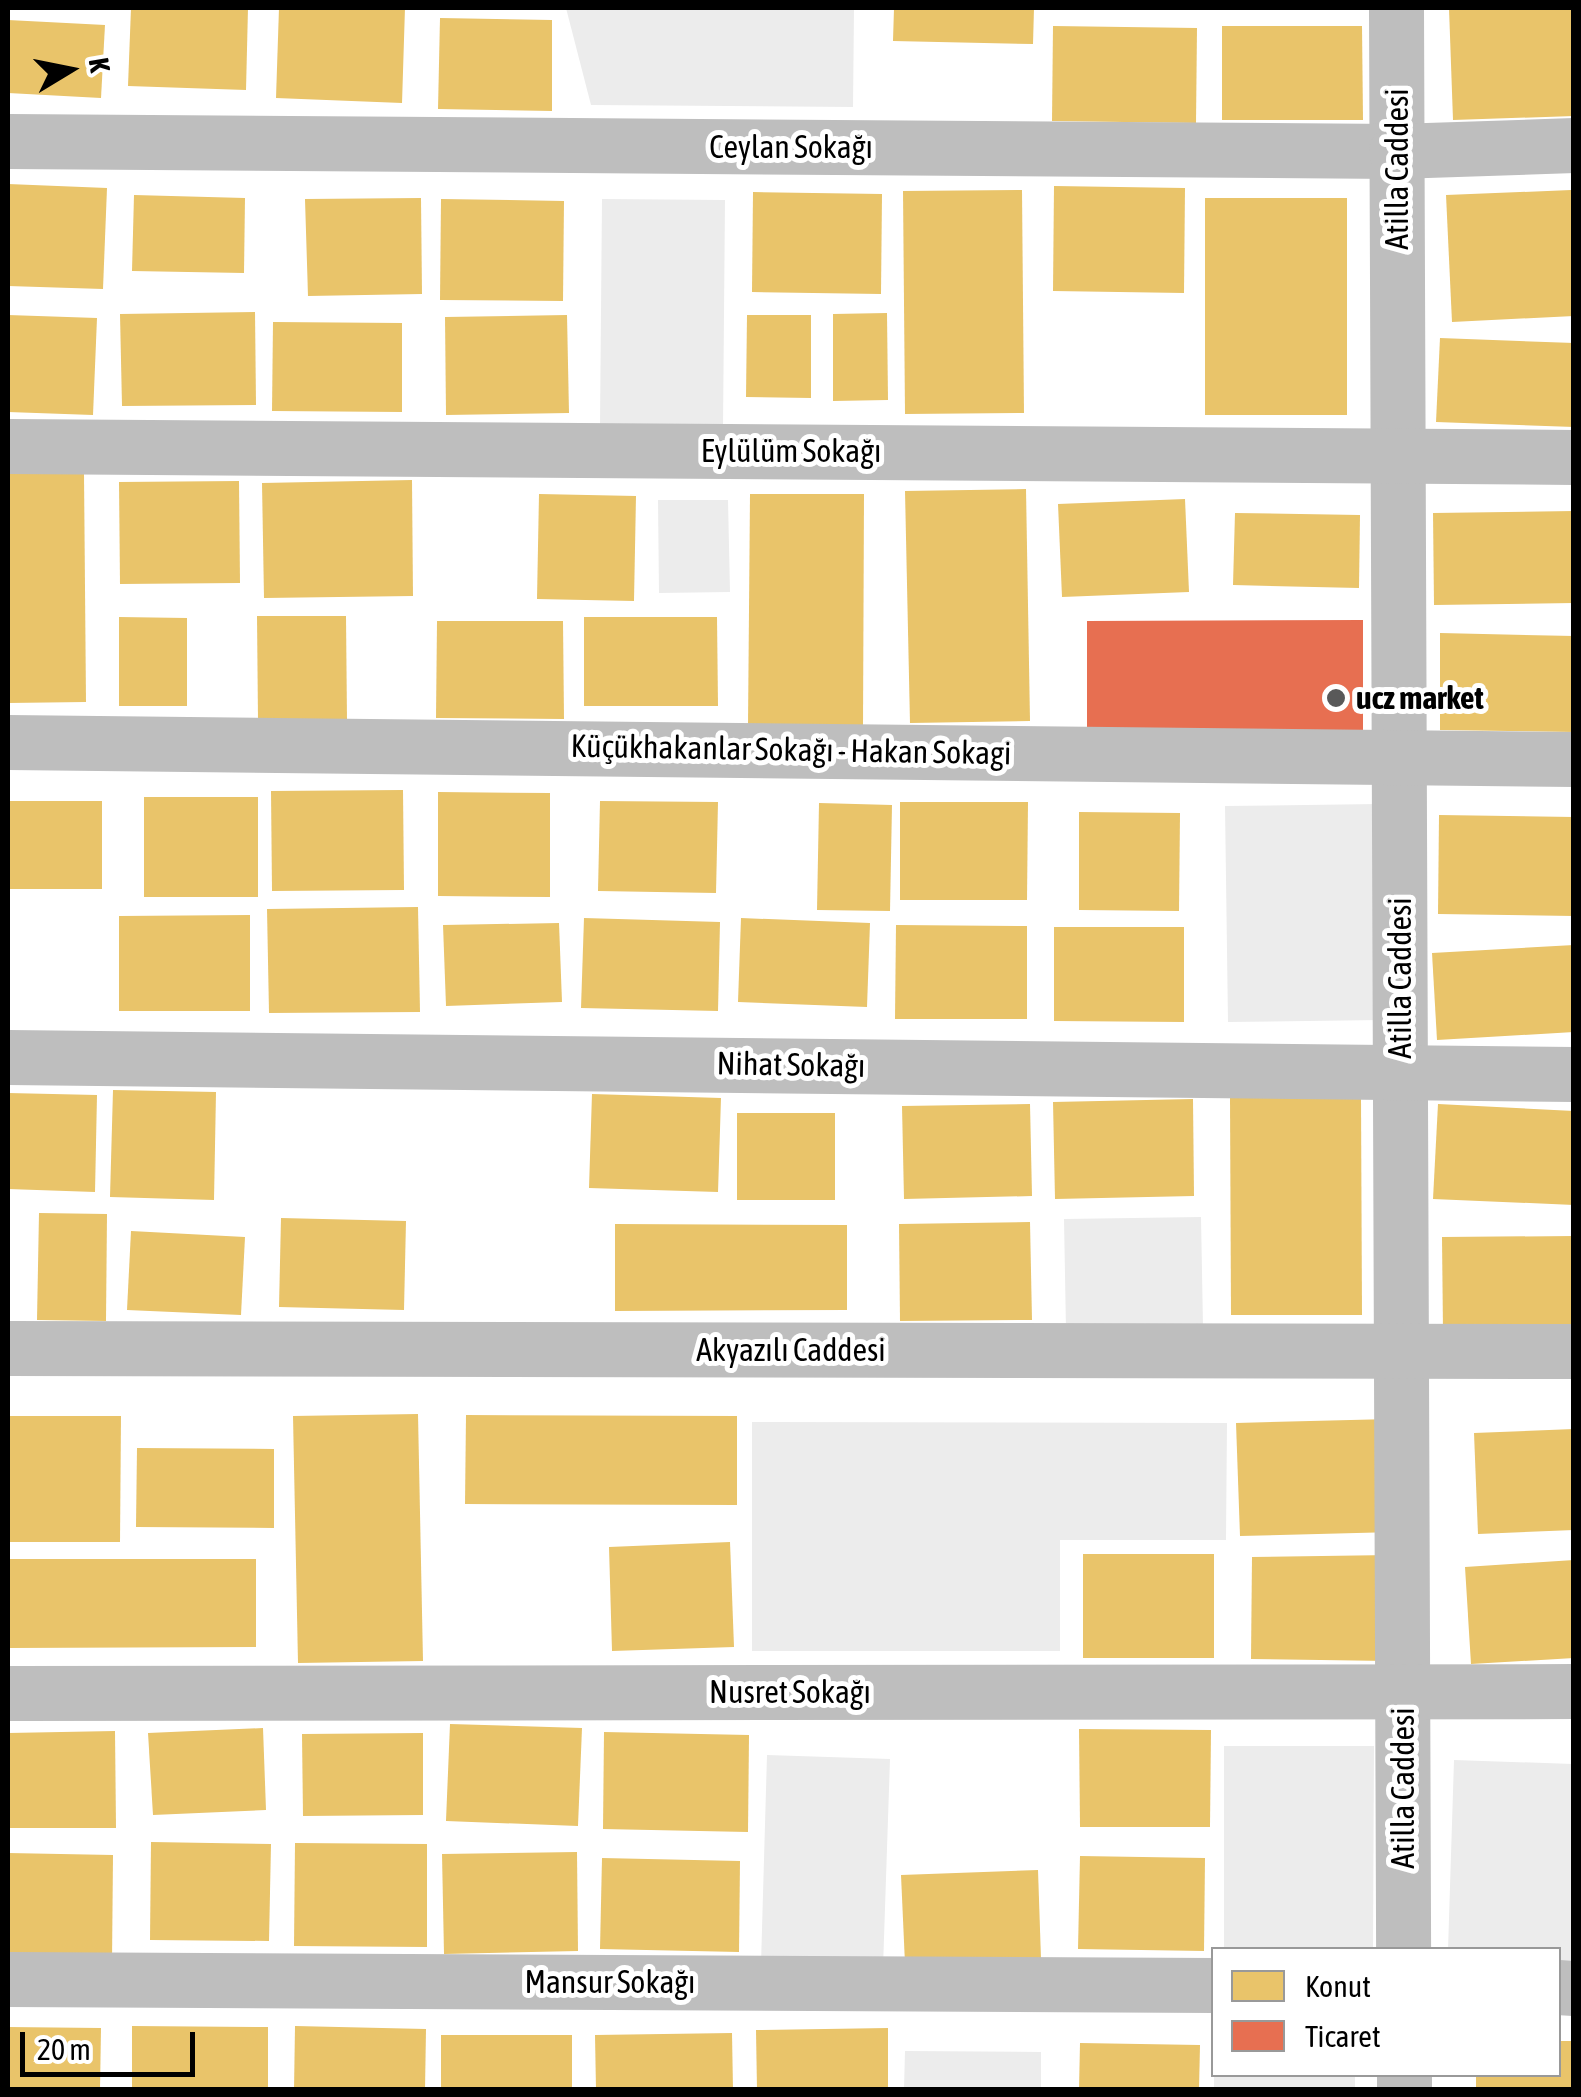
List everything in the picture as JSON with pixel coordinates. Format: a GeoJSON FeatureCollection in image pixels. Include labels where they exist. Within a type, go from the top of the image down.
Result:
{"type":"FeatureCollection","features":[{"type":"Feature","properties":{"kind":"street","name":"Atilla Caddesi"},"geometry":{"type":"LineString","coordinates":[[1396,8],[1403,1947]]}},
{"type":"Feature","properties":{"kind":"street","name":"Ceylan Sokağı"},"geometry":{"type":"LineString","coordinates":[[8,142],[1396,150],[1574,146]]}},
{"type":"Feature","properties":{"kind":"street","name":"Eylülüm Sokağı"},"geometry":{"type":"LineString","coordinates":[[8,446],[1574,457]]}},
{"type":"Feature","properties":{"kind":"street","name":"Küçükhakanlar Sokağı - Hakan Sokagi"},"geometry":{"type":"LineString","coordinates":[[8,742],[1574,759]]}},
{"type":"Feature","properties":{"kind":"street","name":"Nihat Sokağı"},"geometry":{"type":"LineString","coordinates":[[8,1057],[1574,1074]]}},
{"type":"Feature","properties":{"kind":"street","name":"Akyazılı Caddesi"},"geometry":{"type":"LineString","coordinates":[[8,1348],[1574,1352]]}},
{"type":"Feature","properties":{"kind":"street","name":"Nusret Sokağı"},"geometry":{"type":"LineString","coordinates":[[8,1692],[1574,1691]]}},
{"type":"Feature","properties":{"kind":"street","name":"Mansur Sokağı"},"geometry":{"type":"LineString","coordinates":[[8,1979],[1211,1985]]}},
{"type":"Feature","properties":{"kind":"shaded area"},"geometry":{"type":"Polygon","coordinates":[[[566,8],[854,8],[853,107],[591,105],[566,8]]]}},
{"type":"Feature","properties":{"kind":"shaded area"},"geometry":{"type":"Polygon","coordinates":[[[602,199],[725,200],[723,428],[600,426],[602,199]]]}},
{"type":"Feature","properties":{"kind":"shaded area"},"geometry":{"type":"Polygon","coordinates":[[[658,500],[728,500],[730,592],[659,593],[658,500]]]}},
{"type":"Feature","properties":{"kind":"shaded area"},"geometry":{"type":"Polygon","coordinates":[[[1378,804],[1381,1020],[1228,1022],[1225,806],[1378,804]]]}},
{"type":"Feature","properties":{"kind":"shaded area"},"geometry":{"type":"Polygon","coordinates":[[[1201,1217],[1203,1327],[1066,1330],[1064,1219],[1201,1217]]]}},
{"type":"Feature","properties":{"kind":"shaded area"},"geometry":{"type":"Polygon","coordinates":[[[752,1422],[1227,1423],[1226,1540],[1060,1540],[1060,1651],[752,1651],[752,1422]]]}},
{"type":"Feature","properties":{"kind":"shaded area"},"geometry":{"type":"Polygon","coordinates":[[[1224,1746],[1374,1746],[1373,1947],[1224,1947],[1224,1746]]]}},
{"type":"Feature","properties":{"kind":"shaded area"},"geometry":{"type":"Polygon","coordinates":[[[767,1755],[890,1759],[883,1968],[761,1964],[767,1755]]]}},
{"type":"Feature","properties":{"kind":"shaded area"},"geometry":{"type":"Polygon","coordinates":[[[1454,1760],[1573,1764],[1573,1974],[1561,1974],[1561,1947],[1448,1947],[1454,1760]]]}},
{"type":"Feature","properties":{"kind":"shaded area"},"geometry":{"type":"Polygon","coordinates":[[[905,2051],[1041,2052],[1041,2089],[904,2089],[905,2051]]]}},
{"type":"Feature","properties":{"kind":"shaded area"},"geometry":{"type":"Polygon","coordinates":[[[1214,2077],[1355,2077],[1355,2089],[1214,2089],[1214,2077]]]}},
{"type":"Feature","properties":{"kind":"building: Konut"},"geometry":{"type":"Polygon","coordinates":[[[131,8],[248,8],[246,90],[128,86],[131,8]]]}},
{"type":"Feature","properties":{"kind":"building: Konut"},"geometry":{"type":"Polygon","coordinates":[[[279,8],[405,8],[402,103],[276,98],[279,8]]]}},
{"type":"Feature","properties":{"kind":"building: Konut"},"geometry":{"type":"Polygon","coordinates":[[[894,8],[1034,8],[1033,44],[893,41],[894,8]]]}},
{"type":"Feature","properties":{"kind":"building: Konut"},"geometry":{"type":"Polygon","coordinates":[[[1449,8],[1574,8],[1574,116],[1453,120],[1449,8]]]}},
{"type":"Feature","properties":{"kind":"building: Konut"},"geometry":{"type":"Polygon","coordinates":[[[440,18],[552,20],[552,111],[438,109],[440,18]]]}},
{"type":"Feature","properties":{"kind":"building: Konut"},"geometry":{"type":"Polygon","coordinates":[[[8,20],[105,25],[101,98],[8,93],[8,20]]]}},
{"type":"Feature","properties":{"kind":"building: Konut"},"geometry":{"type":"Polygon","coordinates":[[[1053,26],[1197,28],[1196,123],[1052,121],[1053,26]]]}},
{"type":"Feature","properties":{"kind":"building: Konut"},"geometry":{"type":"Polygon","coordinates":[[[1222,26],[1362,26],[1363,120],[1222,120],[1222,26]]]}},
{"type":"Feature","properties":{"kind":"building: Konut"},"geometry":{"type":"Polygon","coordinates":[[[8,184],[107,188],[103,289],[8,286],[8,184]]]}},
{"type":"Feature","properties":{"kind":"building: Konut"},"geometry":{"type":"Polygon","coordinates":[[[1054,186],[1185,188],[1184,293],[1053,291],[1054,186]]]}},
{"type":"Feature","properties":{"kind":"building: Konut"},"geometry":{"type":"Polygon","coordinates":[[[1022,190],[1024,413],[905,414],[903,191],[1022,190]]]}},
{"type":"Feature","properties":{"kind":"building: Konut"},"geometry":{"type":"Polygon","coordinates":[[[1571,190],[1574,316],[1452,322],[1446,195],[1571,190]]]}},
{"type":"Feature","properties":{"kind":"building: Konut"},"geometry":{"type":"Polygon","coordinates":[[[753,192],[882,194],[881,294],[752,292],[753,192]]]}},
{"type":"Feature","properties":{"kind":"building: Konut"},"geometry":{"type":"Polygon","coordinates":[[[134,195],[245,198],[244,273],[132,271],[134,195]]]}},
{"type":"Feature","properties":{"kind":"building: Konut"},"geometry":{"type":"Polygon","coordinates":[[[421,198],[422,294],[308,296],[305,199],[421,198]]]}},
{"type":"Feature","properties":{"kind":"building: Konut"},"geometry":{"type":"Polygon","coordinates":[[[1205,198],[1347,198],[1347,415],[1205,415],[1205,198]]]}},
{"type":"Feature","properties":{"kind":"building: Konut"},"geometry":{"type":"Polygon","coordinates":[[[441,199],[564,201],[563,301],[440,300],[441,199]]]}},
{"type":"Feature","properties":{"kind":"building: Konut"},"geometry":{"type":"Polygon","coordinates":[[[255,312],[256,405],[122,406],[120,314],[255,312]]]}},
{"type":"Feature","properties":{"kind":"building: Konut"},"geometry":{"type":"Polygon","coordinates":[[[887,313],[888,400],[833,401],[833,314],[887,313]]]}},
{"type":"Feature","properties":{"kind":"building: Konut"},"geometry":{"type":"Polygon","coordinates":[[[8,315],[97,318],[93,415],[8,412],[8,315]]]}},
{"type":"Feature","properties":{"kind":"building: Konut"},"geometry":{"type":"Polygon","coordinates":[[[567,315],[569,413],[446,415],[445,317],[567,315]]]}},
{"type":"Feature","properties":{"kind":"building: Konut"},"geometry":{"type":"Polygon","coordinates":[[[747,315],[811,315],[811,398],[746,397],[747,315]]]}},
{"type":"Feature","properties":{"kind":"building: Konut"},"geometry":{"type":"Polygon","coordinates":[[[273,322],[402,323],[402,412],[272,411],[273,322]]]}},
{"type":"Feature","properties":{"kind":"building: Konut"},"geometry":{"type":"Polygon","coordinates":[[[1440,338],[1574,343],[1574,427],[1436,422],[1440,338]]]}},
{"type":"Feature","properties":{"kind":"building: Konut"},"geometry":{"type":"Polygon","coordinates":[[[8,473],[84,473],[86,702],[8,703],[8,473]]]}},
{"type":"Feature","properties":{"kind":"building: Konut"},"geometry":{"type":"Polygon","coordinates":[[[412,480],[413,596],[264,598],[262,483],[412,480]]]}},
{"type":"Feature","properties":{"kind":"building: Konut"},"geometry":{"type":"Polygon","coordinates":[[[239,481],[240,583],[120,584],[119,482],[239,481]]]}},
{"type":"Feature","properties":{"kind":"building: Konut"},"geometry":{"type":"Polygon","coordinates":[[[1026,489],[1030,721],[910,723],[905,491],[1026,489]]]}},
{"type":"Feature","properties":{"kind":"building: Konut"},"geometry":{"type":"Polygon","coordinates":[[[539,494],[636,496],[634,601],[537,599],[539,494]]]}},
{"type":"Feature","properties":{"kind":"building: Konut"},"geometry":{"type":"Polygon","coordinates":[[[750,494],[864,494],[863,726],[748,726],[750,494]]]}},
{"type":"Feature","properties":{"kind":"building: Konut"},"geometry":{"type":"Polygon","coordinates":[[[1185,499],[1189,592],[1062,597],[1058,504],[1185,499]]]}},
{"type":"Feature","properties":{"kind":"building: Konut"},"geometry":{"type":"Polygon","coordinates":[[[1574,511],[1574,603],[1434,605],[1433,513],[1574,511]]]}},
{"type":"Feature","properties":{"kind":"building: Konut"},"geometry":{"type":"Polygon","coordinates":[[[1235,513],[1360,515],[1359,588],[1233,585],[1235,513]]]}},
{"type":"Feature","properties":{"kind":"building: Konut"},"geometry":{"type":"Polygon","coordinates":[[[257,616],[346,616],[347,721],[258,721],[257,616]]]}},
{"type":"Feature","properties":{"kind":"building: Konut"},"geometry":{"type":"Polygon","coordinates":[[[119,617],[187,618],[187,706],[119,706],[119,617]]]}},
{"type":"Feature","properties":{"kind":"building: Konut"},"geometry":{"type":"Polygon","coordinates":[[[584,617],[717,617],[718,706],[584,706],[584,617]]]}},
{"type":"Feature","properties":{"kind":"building: Konut"},"geometry":{"type":"Polygon","coordinates":[[[437,621],[563,621],[564,719],[436,718],[437,621]]]}},
{"type":"Feature","properties":{"kind":"building: Konut"},"geometry":{"type":"Polygon","coordinates":[[[1440,633],[1574,636],[1574,732],[1440,730],[1440,633]]]}},
{"type":"Feature","properties":{"kind":"building: Konut"},"geometry":{"type":"Polygon","coordinates":[[[403,790],[404,890],[272,891],[271,791],[403,790]]]}},
{"type":"Feature","properties":{"kind":"building: Konut"},"geometry":{"type":"Polygon","coordinates":[[[438,792],[550,793],[550,897],[438,896],[438,792]]]}},
{"type":"Feature","properties":{"kind":"building: Konut"},"geometry":{"type":"Polygon","coordinates":[[[144,797],[258,797],[258,897],[144,897],[144,797]]]}},
{"type":"Feature","properties":{"kind":"building: Konut"},"geometry":{"type":"Polygon","coordinates":[[[8,801],[102,801],[102,889],[8,889],[8,801]]]}},
{"type":"Feature","properties":{"kind":"building: Konut"},"geometry":{"type":"Polygon","coordinates":[[[600,801],[718,802],[716,893],[598,891],[600,801]]]}},
{"type":"Feature","properties":{"kind":"building: Konut"},"geometry":{"type":"Polygon","coordinates":[[[900,802],[1028,802],[1027,900],[900,900],[900,802]]]}},
{"type":"Feature","properties":{"kind":"building: Konut"},"geometry":{"type":"Polygon","coordinates":[[[819,803],[892,805],[890,911],[817,910],[819,803]]]}},
{"type":"Feature","properties":{"kind":"building: Konut"},"geometry":{"type":"Polygon","coordinates":[[[1079,812],[1180,813],[1179,911],[1079,910],[1079,812]]]}},
{"type":"Feature","properties":{"kind":"building: Konut"},"geometry":{"type":"Polygon","coordinates":[[[1439,815],[1574,817],[1574,916],[1438,914],[1439,815]]]}},
{"type":"Feature","properties":{"kind":"building: Konut"},"geometry":{"type":"Polygon","coordinates":[[[418,907],[420,1012],[269,1013],[267,909],[418,907]]]}},
{"type":"Feature","properties":{"kind":"building: Konut"},"geometry":{"type":"Polygon","coordinates":[[[250,915],[250,1011],[119,1011],[119,916],[250,915]]]}},
{"type":"Feature","properties":{"kind":"building: Konut"},"geometry":{"type":"Polygon","coordinates":[[[584,918],[720,922],[718,1011],[581,1008],[584,918]]]}},
{"type":"Feature","properties":{"kind":"building: Konut"},"geometry":{"type":"Polygon","coordinates":[[[741,918],[870,923],[867,1007],[738,1002],[741,918]]]}},
{"type":"Feature","properties":{"kind":"building: Konut"},"geometry":{"type":"Polygon","coordinates":[[[559,923],[562,1002],[446,1006],[443,925],[559,923]]]}},
{"type":"Feature","properties":{"kind":"building: Konut"},"geometry":{"type":"Polygon","coordinates":[[[896,925],[1027,926],[1027,1019],[895,1019],[896,925]]]}},
{"type":"Feature","properties":{"kind":"building: Konut"},"geometry":{"type":"Polygon","coordinates":[[[1054,927],[1184,927],[1184,1022],[1054,1021],[1054,927]]]}},
{"type":"Feature","properties":{"kind":"building: Konut"},"geometry":{"type":"Polygon","coordinates":[[[1574,945],[1574,1032],[1437,1040],[1432,953],[1574,945]]]}},
{"type":"Feature","properties":{"kind":"building: Konut"},"geometry":{"type":"Polygon","coordinates":[[[113,1090],[216,1092],[214,1200],[110,1197],[113,1090]]]}},
{"type":"Feature","properties":{"kind":"building: Konut"},"geometry":{"type":"Polygon","coordinates":[[[8,1093],[97,1095],[95,1192],[8,1189],[8,1093]]]}},
{"type":"Feature","properties":{"kind":"building: Konut"},"geometry":{"type":"Polygon","coordinates":[[[592,1094],[721,1098],[718,1192],[589,1188],[592,1094]]]}},
{"type":"Feature","properties":{"kind":"building: Konut"},"geometry":{"type":"Polygon","coordinates":[[[1361,1097],[1362,1315],[1231,1315],[1230,1098],[1361,1097]]]}},
{"type":"Feature","properties":{"kind":"building: Konut"},"geometry":{"type":"Polygon","coordinates":[[[1193,1099],[1194,1196],[1055,1199],[1053,1102],[1193,1099]]]}},
{"type":"Feature","properties":{"kind":"building: Konut"},"geometry":{"type":"Polygon","coordinates":[[[1030,1104],[1032,1196],[904,1199],[902,1106],[1030,1104]]]}},
{"type":"Feature","properties":{"kind":"building: Konut"},"geometry":{"type":"Polygon","coordinates":[[[1438,1104],[1574,1111],[1574,1205],[1433,1199],[1438,1104]]]}},
{"type":"Feature","properties":{"kind":"building: Konut"},"geometry":{"type":"Polygon","coordinates":[[[737,1113],[835,1113],[835,1200],[737,1200],[737,1113]]]}},
{"type":"Feature","properties":{"kind":"building: Konut"},"geometry":{"type":"Polygon","coordinates":[[[39,1213],[107,1214],[106,1321],[37,1320],[39,1213]]]}},
{"type":"Feature","properties":{"kind":"building: Konut"},"geometry":{"type":"Polygon","coordinates":[[[281,1218],[406,1221],[404,1310],[279,1307],[281,1218]]]}},
{"type":"Feature","properties":{"kind":"building: Konut"},"geometry":{"type":"Polygon","coordinates":[[[1030,1222],[1032,1320],[900,1321],[899,1224],[1030,1222]]]}},
{"type":"Feature","properties":{"kind":"building: Konut"},"geometry":{"type":"Polygon","coordinates":[[[615,1224],[847,1225],[847,1310],[615,1311],[615,1224]]]}},
{"type":"Feature","properties":{"kind":"building: Konut"},"geometry":{"type":"Polygon","coordinates":[[[131,1231],[245,1237],[241,1315],[127,1310],[131,1231]]]}},
{"type":"Feature","properties":{"kind":"building: Konut"},"geometry":{"type":"Polygon","coordinates":[[[1574,1236],[1574,1330],[1443,1331],[1442,1237],[1574,1236]]]}},
{"type":"Feature","properties":{"kind":"building: Konut"},"geometry":{"type":"Polygon","coordinates":[[[418,1414],[423,1661],[298,1663],[293,1416],[418,1414]]]}},
{"type":"Feature","properties":{"kind":"building: Konut"},"geometry":{"type":"Polygon","coordinates":[[[466,1415],[737,1416],[737,1505],[465,1504],[466,1415]]]}},
{"type":"Feature","properties":{"kind":"building: Konut"},"geometry":{"type":"Polygon","coordinates":[[[8,1416],[121,1416],[120,1542],[8,1542],[8,1416]]]}},
{"type":"Feature","properties":{"kind":"building: Konut"},"geometry":{"type":"Polygon","coordinates":[[[1391,1419],[1395,1532],[1240,1536],[1236,1423],[1391,1419]]]}},
{"type":"Feature","properties":{"kind":"building: Konut"},"geometry":{"type":"Polygon","coordinates":[[[1574,1429],[1574,1530],[1478,1534],[1474,1433],[1574,1429]]]}},
{"type":"Feature","properties":{"kind":"building: Konut"},"geometry":{"type":"Polygon","coordinates":[[[137,1448],[274,1449],[274,1528],[136,1527],[137,1448]]]}},
{"type":"Feature","properties":{"kind":"building: Konut"},"geometry":{"type":"Polygon","coordinates":[[[730,1542],[734,1647],[612,1651],[609,1547],[730,1542]]]}},
{"type":"Feature","properties":{"kind":"building: Konut"},"geometry":{"type":"Polygon","coordinates":[[[1083,1554],[1214,1554],[1214,1658],[1083,1658],[1083,1554]]]}},
{"type":"Feature","properties":{"kind":"building: Konut"},"geometry":{"type":"Polygon","coordinates":[[[1391,1555],[1388,1661],[1251,1659],[1252,1557],[1391,1555]]]}},
{"type":"Feature","properties":{"kind":"building: Konut"},"geometry":{"type":"Polygon","coordinates":[[[8,1559],[256,1559],[256,1647],[8,1648],[8,1559]]]}},
{"type":"Feature","properties":{"kind":"building: Konut"},"geometry":{"type":"Polygon","coordinates":[[[1574,1560],[1574,1658],[1471,1664],[1465,1567],[1574,1560]]]}},
{"type":"Feature","properties":{"kind":"building: Konut"},"geometry":{"type":"Polygon","coordinates":[[[450,1724],[582,1728],[578,1826],[446,1821],[450,1724]]]}},
{"type":"Feature","properties":{"kind":"building: Konut"},"geometry":{"type":"Polygon","coordinates":[[[263,1728],[266,1810],[153,1815],[148,1733],[263,1728]]]}},
{"type":"Feature","properties":{"kind":"building: Konut"},"geometry":{"type":"Polygon","coordinates":[[[1079,1729],[1211,1730],[1210,1827],[1080,1827],[1079,1729]]]}},
{"type":"Feature","properties":{"kind":"building: Konut"},"geometry":{"type":"Polygon","coordinates":[[[115,1731],[116,1828],[8,1828],[8,1733],[115,1731]]]}},
{"type":"Feature","properties":{"kind":"building: Konut"},"geometry":{"type":"Polygon","coordinates":[[[604,1732],[749,1735],[748,1832],[603,1829],[604,1732]]]}},
{"type":"Feature","properties":{"kind":"building: Konut"},"geometry":{"type":"Polygon","coordinates":[[[423,1733],[423,1815],[303,1816],[302,1734],[423,1733]]]}},
{"type":"Feature","properties":{"kind":"building: Konut"},"geometry":{"type":"Polygon","coordinates":[[[151,1842],[271,1844],[269,1941],[150,1940],[151,1842]]]}},
{"type":"Feature","properties":{"kind":"building: Konut"},"geometry":{"type":"Polygon","coordinates":[[[295,1843],[427,1844],[427,1947],[294,1946],[295,1843]]]}},
{"type":"Feature","properties":{"kind":"building: Konut"},"geometry":{"type":"Polygon","coordinates":[[[577,1852],[578,1951],[444,1954],[442,1854],[577,1852]]]}},
{"type":"Feature","properties":{"kind":"building: Konut"},"geometry":{"type":"Polygon","coordinates":[[[8,1853],[113,1855],[112,1962],[8,1960],[8,1853]]]}},
{"type":"Feature","properties":{"kind":"building: Konut"},"geometry":{"type":"Polygon","coordinates":[[[1080,1856],[1205,1858],[1204,1951],[1078,1949],[1080,1856]]]}},
{"type":"Feature","properties":{"kind":"building: Konut"},"geometry":{"type":"Polygon","coordinates":[[[602,1858],[740,1861],[739,1952],[600,1949],[602,1858]]]}},
{"type":"Feature","properties":{"kind":"building: Konut"},"geometry":{"type":"Polygon","coordinates":[[[1038,1870],[1041,1959],[905,1964],[901,1875],[1038,1870]]]}},
{"type":"Feature","properties":{"kind":"building: Konut"},"geometry":{"type":"Polygon","coordinates":[[[132,2026],[268,2027],[268,2090],[132,2090],[132,2026]]]}},
{"type":"Feature","properties":{"kind":"building: Konut"},"geometry":{"type":"Polygon","coordinates":[[[295,2026],[426,2029],[425,2090],[294,2090],[295,2026]]]}},
{"type":"Feature","properties":{"kind":"building: Konut"},"geometry":{"type":"Polygon","coordinates":[[[8,2027],[101,2028],[100,2090],[8,2090],[8,2027]]]}},
{"type":"Feature","properties":{"kind":"building: Konut"},"geometry":{"type":"Polygon","coordinates":[[[888,2028],[888,2090],[757,2090],[756,2030],[888,2028]]]}},
{"type":"Feature","properties":{"kind":"building: Konut"},"geometry":{"type":"Polygon","coordinates":[[[732,2033],[733,2090],[596,2090],[595,2035],[732,2033]]]}},
{"type":"Feature","properties":{"kind":"building: Konut"},"geometry":{"type":"Polygon","coordinates":[[[441,2035],[572,2035],[572,2090],[441,2090],[441,2035]]]}},
{"type":"Feature","properties":{"kind":"building: Konut"},"geometry":{"type":"Polygon","coordinates":[[[1561,2041],[1574,2041],[1574,2090],[1476,2090],[1476,2077],[1561,2077],[1561,2041]]]}},
{"type":"Feature","properties":{"kind":"building: Konut"},"geometry":{"type":"Polygon","coordinates":[[[1080,2043],[1200,2045],[1199,2090],[1079,2090],[1080,2043]]]}},
{"type":"Feature","properties":{"kind":"building: Ticaret"},"geometry":{"type":"Polygon","coordinates":[[[1363,620],[1363,732],[1087,732],[1087,621],[1363,620]]]}},
{"type":"Feature","properties":{"kind":"place","name":"ucz market"},"geometry":{"type":"Point","coordinates":[1336,698]}}]}
